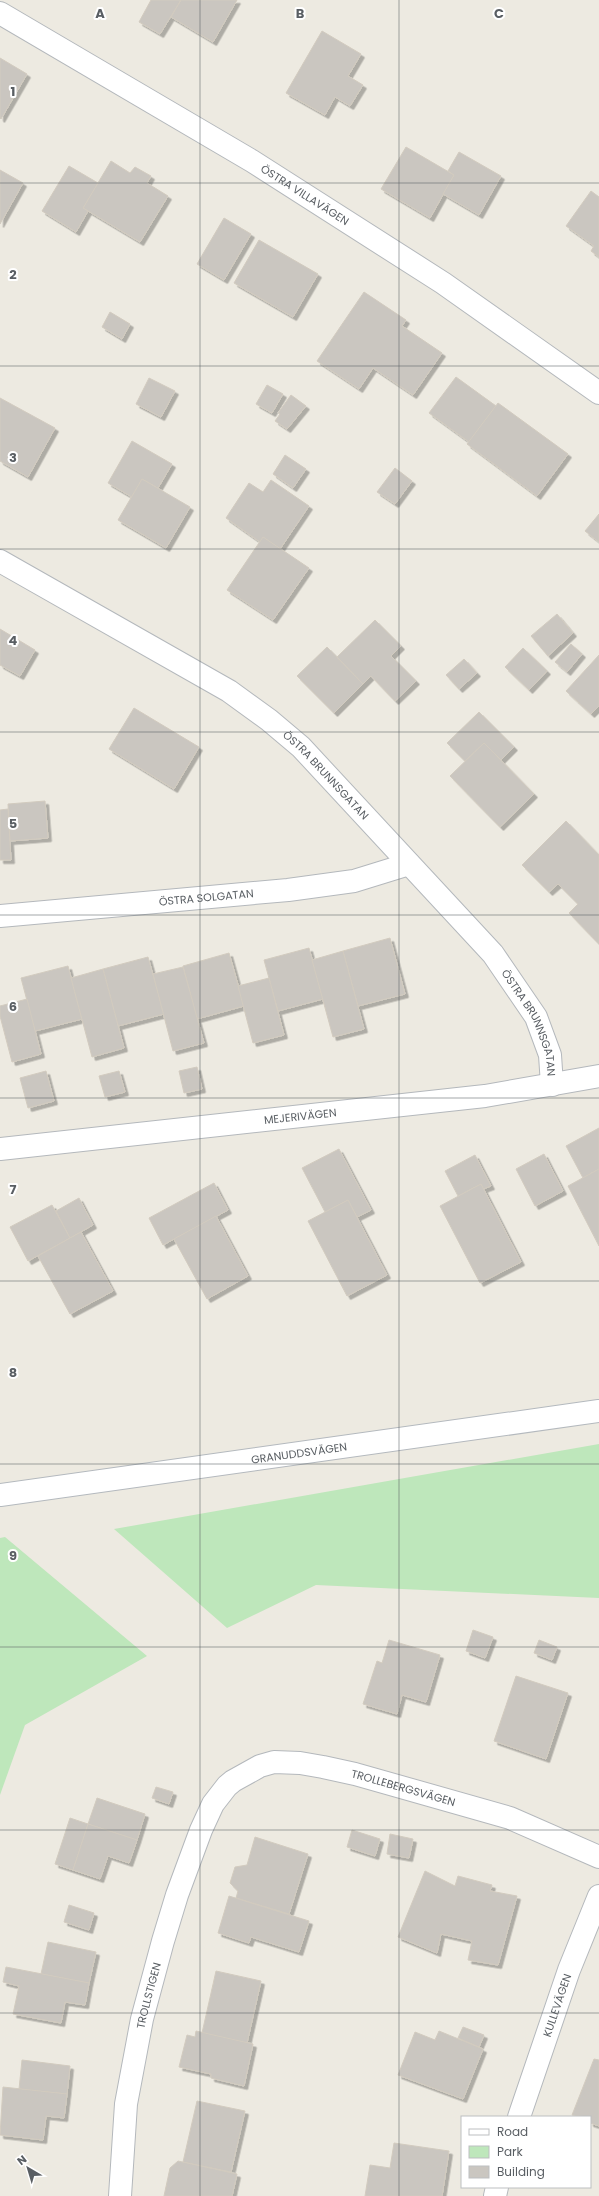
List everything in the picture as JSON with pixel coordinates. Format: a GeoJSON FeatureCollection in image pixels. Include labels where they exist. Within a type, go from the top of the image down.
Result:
{"type":"FeatureCollection","features":[{"type":"Feature","properties":{"kind":"street","name":"ÖSTRA VILLAVÄGEN"},"geometry":{"type":"LineString","coordinates":[[0,13],[252,161],[443,283],[599,393]]}},
{"type":"Feature","properties":{"kind":"street","name":"ÖSTRA BRUNNSGATAN"},"geometry":{"type":"LineString","coordinates":[[0,561],[229,691],[269,720],[301,747],[493,954],[536,1017],[550,1055],[552,1085]]}},
{"type":"Feature","properties":{"kind":"street","name":"ÖSTRA SOLGATAN"},"geometry":{"type":"LineString","coordinates":[[0,916],[288,890],[354,881],[409,864]]}},
{"type":"Feature","properties":{"kind":"street","name":"MEJERIVÄGEN"},"geometry":{"type":"LineString","coordinates":[[0,1149],[477,1097],[599,1076]]}},
{"type":"Feature","properties":{"kind":"street","name":"GRANUDDSVÄGEN"},"geometry":{"type":"LineString","coordinates":[[0,1494],[599,1411]]}},
{"type":"Feature","properties":{"kind":"street","name":"TROLLEBERGSVÄGEN"},"geometry":{"type":"LineString","coordinates":[[213,1804],[227,1786],[260,1766],[274,1762],[300,1763],[356,1774],[510,1818],[599,1857]]}},
{"type":"Feature","properties":{"kind":"street","name":"TROLLSTIGEN"},"geometry":{"type":"LineString","coordinates":[[120,2196],[126,2104],[142,2020],[162,1941],[177,1895],[213,1804]]}},
{"type":"Feature","properties":{"kind":"street","name":"KULLEVÄGEN"},"geometry":{"type":"LineString","coordinates":[[519,2116],[569,1970],[599,1896]]}},
{"type":"Feature","properties":{"kind":"green space"},"geometry":{"type":"Polygon","coordinates":[[[599,1444],[599,1598],[316,1585],[227,1628],[114,1529],[599,1444]]]}},
{"type":"Feature","properties":{"kind":"green space"},"geometry":{"type":"Polygon","coordinates":[[[5,1537],[147,1656],[25,1725],[0,1795],[0,1538],[5,1537]]]}},
{"type":"Feature","properties":{"kind":"building"},"geometry":{"type":"Polygon","coordinates":[[[151,0],[181,0],[160,34],[139,22],[151,0]]]}},
{"type":"Feature","properties":{"kind":"building"},"geometry":{"type":"Polygon","coordinates":[[[181,0],[237,0],[213,42],[171,17],[181,0]]]}},
{"type":"Feature","properties":{"kind":"building"},"geometry":{"type":"Polygon","coordinates":[[[322,31],[361,54],[348,76],[363,85],[350,106],[335,97],[325,115],[286,93],[322,31]]]}},
{"type":"Feature","properties":{"kind":"building"},"geometry":{"type":"Polygon","coordinates":[[[0,58],[27,74],[1,119],[0,118],[0,58]]]}},
{"type":"Feature","properties":{"kind":"building"},"geometry":{"type":"Polygon","coordinates":[[[406,147],[454,175],[430,218],[381,189],[406,147]]]}},
{"type":"Feature","properties":{"kind":"building"},"geometry":{"type":"Polygon","coordinates":[[[459,152],[501,176],[479,215],[443,194],[454,175],[448,171],[459,152]]]}},
{"type":"Feature","properties":{"kind":"building"},"geometry":{"type":"Polygon","coordinates":[[[111,161],[130,173],[135,167],[151,176],[147,183],[168,196],[140,242],[83,208],[111,161]]]}},
{"type":"Feature","properties":{"kind":"building"},"geometry":{"type":"Polygon","coordinates":[[[69,166],[98,183],[83,208],[88,211],[76,232],[42,211],[69,166]]]}},
{"type":"Feature","properties":{"kind":"building"},"geometry":{"type":"Polygon","coordinates":[[[0,170],[23,183],[0,224],[0,170]]]}},
{"type":"Feature","properties":{"kind":"building"},"geometry":{"type":"Polygon","coordinates":[[[591,191],[599,197],[599,257],[591,251],[594,246],[566,226],[591,191]]]}},
{"type":"Feature","properties":{"kind":"building"},"geometry":{"type":"Polygon","coordinates":[[[224,218],[251,234],[224,280],[197,264],[224,218]]]}},
{"type":"Feature","properties":{"kind":"building"},"geometry":{"type":"Polygon","coordinates":[[[259,240],[318,274],[293,317],[234,283],[259,240]]]}},
{"type":"Feature","properties":{"kind":"building"},"geometry":{"type":"Polygon","coordinates":[[[364,292],[406,320],[402,326],[442,353],[413,395],[373,368],[359,389],[317,361],[364,292]]]}},
{"type":"Feature","properties":{"kind":"building"},"geometry":{"type":"Polygon","coordinates":[[[110,312],[130,324],[122,339],[102,327],[110,312]]]}},
{"type":"Feature","properties":{"kind":"building"},"geometry":{"type":"Polygon","coordinates":[[[456,377],[496,406],[469,442],[429,413],[456,377]]]}},
{"type":"Feature","properties":{"kind":"building"},"geometry":{"type":"Polygon","coordinates":[[[149,378],[175,391],[161,417],[136,404],[149,378]]]}},
{"type":"Feature","properties":{"kind":"building"},"geometry":{"type":"Polygon","coordinates":[[[267,385],[283,394],[272,413],[256,404],[267,385]]]}},
{"type":"Feature","properties":{"kind":"building"},"geometry":{"type":"Polygon","coordinates":[[[291,395],[306,406],[287,429],[275,421],[280,414],[278,413],[291,395]]]}},
{"type":"Feature","properties":{"kind":"building"},"geometry":{"type":"Polygon","coordinates":[[[0,398],[55,428],[28,477],[0,461],[0,398]]]}},
{"type":"Feature","properties":{"kind":"building"},"geometry":{"type":"Polygon","coordinates":[[[498,403],[568,454],[537,496],[467,444],[498,403]]]}},
{"type":"Feature","properties":{"kind":"building"},"geometry":{"type":"Polygon","coordinates":[[[132,441],[172,464],[158,488],[142,479],[132,497],[108,483],[132,441]]]}},
{"type":"Feature","properties":{"kind":"building"},"geometry":{"type":"Polygon","coordinates":[[[285,455],[306,469],[293,488],[273,474],[285,455]]]}},
{"type":"Feature","properties":{"kind":"building"},"geometry":{"type":"Polygon","coordinates":[[[395,468],[412,481],[395,504],[377,492],[395,468]]]}},
{"type":"Feature","properties":{"kind":"building"},"geometry":{"type":"Polygon","coordinates":[[[142,479],[190,507],[166,548],[118,520],[142,479]]]}},
{"type":"Feature","properties":{"kind":"building"},"geometry":{"type":"Polygon","coordinates":[[[271,480],[309,506],[280,549],[263,537],[260,542],[226,518],[249,483],[263,492],[271,480]]]}},
{"type":"Feature","properties":{"kind":"building"},"geometry":{"type":"Polygon","coordinates":[[[599,514],[599,542],[585,531],[599,514]]]}},
{"type":"Feature","properties":{"kind":"building"},"geometry":{"type":"Polygon","coordinates":[[[263,537],[309,568],[273,620],[227,590],[263,537]]]}},
{"type":"Feature","properties":{"kind":"building"},"geometry":{"type":"Polygon","coordinates":[[[557,614],[573,633],[548,656],[531,636],[557,614]]]}},
{"type":"Feature","properties":{"kind":"building"},"geometry":{"type":"Polygon","coordinates":[[[375,620],[401,646],[391,656],[416,681],[395,701],[371,676],[363,684],[337,657],[375,620]]]}},
{"type":"Feature","properties":{"kind":"building"},"geometry":{"type":"Polygon","coordinates":[[[0,629],[35,650],[20,676],[0,665],[0,629]]]}},
{"type":"Feature","properties":{"kind":"building"},"geometry":{"type":"Polygon","coordinates":[[[571,644],[582,654],[567,672],[555,662],[571,644]]]}},
{"type":"Feature","properties":{"kind":"building"},"geometry":{"type":"Polygon","coordinates":[[[327,647],[363,684],[334,713],[297,676],[327,647]]]}},
{"type":"Feature","properties":{"kind":"building"},"geometry":{"type":"Polygon","coordinates":[[[523,648],[547,671],[529,690],[505,667],[523,648]]]}},
{"type":"Feature","properties":{"kind":"building"},"geometry":{"type":"Polygon","coordinates":[[[599,655],[599,706],[591,714],[566,691],[599,655]]]}},
{"type":"Feature","properties":{"kind":"building"},"geometry":{"type":"Polygon","coordinates":[[[464,659],[477,673],[459,689],[446,675],[464,659]]]}},
{"type":"Feature","properties":{"kind":"building"},"geometry":{"type":"Polygon","coordinates":[[[134,708],[199,747],[174,789],[109,749],[134,708]]]}},
{"type":"Feature","properties":{"kind":"building"},"geometry":{"type":"Polygon","coordinates":[[[479,712],[514,747],[501,760],[484,743],[465,761],[447,743],[479,712]]]}},
{"type":"Feature","properties":{"kind":"building"},"geometry":{"type":"Polygon","coordinates":[[[484,743],[534,794],[500,827],[450,776],[484,743]]]}},
{"type":"Feature","properties":{"kind":"building"},"geometry":{"type":"Polygon","coordinates":[[[45,801],[48,838],[10,841],[8,804],[45,801]]]}},
{"type":"Feature","properties":{"kind":"building"},"geometry":{"type":"Polygon","coordinates":[[[8,809],[11,860],[0,860],[0,810],[8,809]]]}},
{"type":"Feature","properties":{"kind":"building"},"geometry":{"type":"Polygon","coordinates":[[[566,821],[599,855],[599,944],[569,913],[578,904],[558,884],[549,892],[522,865],[566,821]]]}},
{"type":"Feature","properties":{"kind":"building"},"geometry":{"type":"Polygon","coordinates":[[[390,938],[405,994],[358,1006],[343,951],[390,938]]]}},
{"type":"Feature","properties":{"kind":"building"},"geometry":{"type":"Polygon","coordinates":[[[309,948],[323,999],[278,1011],[264,960],[309,948]]]}},
{"type":"Feature","properties":{"kind":"building"},"geometry":{"type":"Polygon","coordinates":[[[343,951],[364,1029],[333,1037],[312,960],[343,951]]]}},
{"type":"Feature","properties":{"kind":"building"},"geometry":{"type":"Polygon","coordinates":[[[229,953],[244,1006],[197,1019],[183,966],[229,953]]]}},
{"type":"Feature","properties":{"kind":"building"},"geometry":{"type":"Polygon","coordinates":[[[148,957],[164,1014],[118,1026],[103,969],[148,957]]]}},
{"type":"Feature","properties":{"kind":"building"},"geometry":{"type":"Polygon","coordinates":[[[68,966],[82,1019],[35,1031],[21,978],[68,966]]]}},
{"type":"Feature","properties":{"kind":"building"},"geometry":{"type":"Polygon","coordinates":[[[183,967],[204,1043],[173,1051],[153,974],[183,967]]]}},
{"type":"Feature","properties":{"kind":"building"},"geometry":{"type":"Polygon","coordinates":[[[103,969],[124,1048],[92,1057],[71,978],[103,969]]]}},
{"type":"Feature","properties":{"kind":"building"},"geometry":{"type":"Polygon","coordinates":[[[269,978],[284,1035],[253,1043],[238,986],[269,978]]]}},
{"type":"Feature","properties":{"kind":"building"},"geometry":{"type":"Polygon","coordinates":[[[27,999],[41,1054],[12,1062],[0,1016],[0,1006],[27,999]]]}},
{"type":"Feature","properties":{"kind":"building"},"geometry":{"type":"Polygon","coordinates":[[[197,1067],[202,1089],[184,1093],[179,1071],[197,1067]]]}},
{"type":"Feature","properties":{"kind":"building"},"geometry":{"type":"Polygon","coordinates":[[[46,1071],[54,1101],[28,1108],[20,1078],[46,1071]]]}},
{"type":"Feature","properties":{"kind":"building"},"geometry":{"type":"Polygon","coordinates":[[[119,1071],[125,1092],[105,1097],[99,1076],[119,1071]]]}},
{"type":"Feature","properties":{"kind":"building"},"geometry":{"type":"Polygon","coordinates":[[[599,1128],[599,1169],[583,1178],[566,1146],[599,1128]]]}},
{"type":"Feature","properties":{"kind":"building"},"geometry":{"type":"Polygon","coordinates":[[[339,1149],[371,1210],[357,1217],[348,1200],[325,1212],[302,1168],[339,1149]]]}},
{"type":"Feature","properties":{"kind":"building"},"geometry":{"type":"Polygon","coordinates":[[[544,1154],[563,1191],[535,1206],[516,1169],[544,1154]]]}},
{"type":"Feature","properties":{"kind":"building"},"geometry":{"type":"Polygon","coordinates":[[[475,1155],[491,1186],[483,1189],[481,1184],[458,1196],[445,1171],[475,1155]]]}},
{"type":"Feature","properties":{"kind":"building"},"geometry":{"type":"Polygon","coordinates":[[[599,1169],[599,1246],[568,1186],[599,1169]]]}},
{"type":"Feature","properties":{"kind":"building"},"geometry":{"type":"Polygon","coordinates":[[[214,1183],[228,1210],[163,1245],[149,1218],[214,1183]]]}},
{"type":"Feature","properties":{"kind":"building"},"geometry":{"type":"Polygon","coordinates":[[[481,1184],[521,1262],[480,1283],[440,1206],[481,1184]]]}},
{"type":"Feature","properties":{"kind":"building"},"geometry":{"type":"Polygon","coordinates":[[[79,1198],[93,1225],[70,1238],[56,1211],[79,1198]]]}},
{"type":"Feature","properties":{"kind":"building"},"geometry":{"type":"Polygon","coordinates":[[[348,1200],[387,1275],[347,1296],[308,1221],[348,1200]]]}},
{"type":"Feature","properties":{"kind":"building"},"geometry":{"type":"Polygon","coordinates":[[[52,1205],[70,1238],[28,1261],[10,1227],[52,1205]]]}},
{"type":"Feature","properties":{"kind":"building"},"geometry":{"type":"Polygon","coordinates":[[[216,1216],[248,1276],[207,1299],[174,1239],[216,1216]]]}},
{"type":"Feature","properties":{"kind":"building"},"geometry":{"type":"Polygon","coordinates":[[[81,1232],[113,1291],[70,1314],[38,1256],[81,1232]]]}},
{"type":"Feature","properties":{"kind":"building"},"geometry":{"type":"Polygon","coordinates":[[[473,1630],[493,1637],[485,1658],[466,1651],[473,1630]]]}},
{"type":"Feature","properties":{"kind":"building"},"geometry":{"type":"Polygon","coordinates":[[[389,1640],[440,1655],[426,1702],[402,1695],[397,1714],[363,1704],[377,1661],[382,1663],[389,1640]]]}},
{"type":"Feature","properties":{"kind":"building"},"geometry":{"type":"Polygon","coordinates":[[[539,1640],[557,1647],[552,1660],[534,1653],[539,1640]]]}},
{"type":"Feature","properties":{"kind":"building"},"geometry":{"type":"Polygon","coordinates":[[[516,1676],[568,1693],[546,1759],[494,1741],[516,1676]]]}},
{"type":"Feature","properties":{"kind":"building"},"geometry":{"type":"Polygon","coordinates":[[[156,1787],[173,1792],[169,1804],[152,1798],[156,1787]]]}},
{"type":"Feature","properties":{"kind":"building"},"geometry":{"type":"Polygon","coordinates":[[[97,1798],[145,1814],[137,1840],[88,1824],[97,1798]]]}},
{"type":"Feature","properties":{"kind":"building"},"geometry":{"type":"Polygon","coordinates":[[[70,1818],[88,1824],[73,1870],[55,1864],[70,1818]]]}},
{"type":"Feature","properties":{"kind":"building"},"geometry":{"type":"Polygon","coordinates":[[[88,1824],[137,1840],[129,1863],[108,1856],[100,1879],[73,1870],[88,1824]]]}},
{"type":"Feature","properties":{"kind":"building"},"geometry":{"type":"Polygon","coordinates":[[[352,1830],[380,1839],[375,1856],[347,1847],[352,1830]]]}},
{"type":"Feature","properties":{"kind":"building"},"geometry":{"type":"Polygon","coordinates":[[[390,1834],[413,1839],[409,1858],[387,1854],[390,1834]]]}},
{"type":"Feature","properties":{"kind":"building"},"geometry":{"type":"Polygon","coordinates":[[[255,1837],[308,1854],[289,1914],[236,1898],[238,1891],[230,1883],[235,1867],[247,1865],[255,1837]]]}},
{"type":"Feature","properties":{"kind":"building"},"geometry":{"type":"Polygon","coordinates":[[[425,1871],[455,1886],[458,1876],[492,1885],[490,1891],[517,1896],[498,1965],[468,1960],[472,1941],[441,1934],[437,1953],[398,1937],[425,1871]]]}},
{"type":"Feature","properties":{"kind":"building"},"geometry":{"type":"Polygon","coordinates":[[[229,1896],[309,1921],[299,1952],[251,1937],[249,1943],[218,1933],[229,1896]]]}},
{"type":"Feature","properties":{"kind":"building"},"geometry":{"type":"Polygon","coordinates":[[[69,1905],[94,1913],[89,1930],[64,1922],[69,1905]]]}},
{"type":"Feature","properties":{"kind":"building"},"geometry":{"type":"Polygon","coordinates":[[[48,1942],[96,1952],[89,1983],[41,1974],[48,1942]]]}},
{"type":"Feature","properties":{"kind":"building"},"geometry":{"type":"Polygon","coordinates":[[[6,1967],[89,1983],[85,2005],[65,2002],[61,2023],[13,2014],[19,1986],[3,1982],[6,1967]]]}},
{"type":"Feature","properties":{"kind":"building"},"geometry":{"type":"Polygon","coordinates":[[[216,1971],[261,1981],[247,2043],[202,2033],[216,1971]]]}},
{"type":"Feature","properties":{"kind":"building"},"geometry":{"type":"Polygon","coordinates":[[[463,2027],[484,2035],[479,2047],[458,2038],[463,2027]]]}},
{"type":"Feature","properties":{"kind":"building"},"geometry":{"type":"Polygon","coordinates":[[[196,2031],[253,2044],[244,2086],[211,2078],[211,2074],[179,2067],[187,2035],[195,2037],[196,2031]]]}},
{"type":"Feature","properties":{"kind":"building"},"geometry":{"type":"Polygon","coordinates":[[[439,2031],[483,2049],[463,2099],[398,2075],[415,2032],[435,2040],[439,2031]]]}},
{"type":"Feature","properties":{"kind":"building"},"geometry":{"type":"Polygon","coordinates":[[[594,2059],[599,2060],[599,2126],[591,2123],[591,2116],[572,2115],[594,2059]]]}},
{"type":"Feature","properties":{"kind":"building"},"geometry":{"type":"Polygon","coordinates":[[[22,2060],[70,2066],[67,2094],[19,2089],[22,2060]]]}},
{"type":"Feature","properties":{"kind":"building"},"geometry":{"type":"Polygon","coordinates":[[[3,2087],[67,2094],[64,2118],[46,2116],[43,2140],[0,2135],[3,2087]]]}},
{"type":"Feature","properties":{"kind":"building"},"geometry":{"type":"Polygon","coordinates":[[[197,2101],[245,2111],[231,2172],[183,2162],[197,2101]]]}},
{"type":"Feature","properties":{"kind":"building"},"geometry":{"type":"Polygon","coordinates":[[[394,2143],[449,2151],[442,2196],[365,2196],[370,2165],[390,2168],[394,2143]]]}},
{"type":"Feature","properties":{"kind":"building"},"geometry":{"type":"Polygon","coordinates":[[[178,2161],[237,2174],[232,2196],[164,2196],[170,2168],[178,2161]]]}}]}
